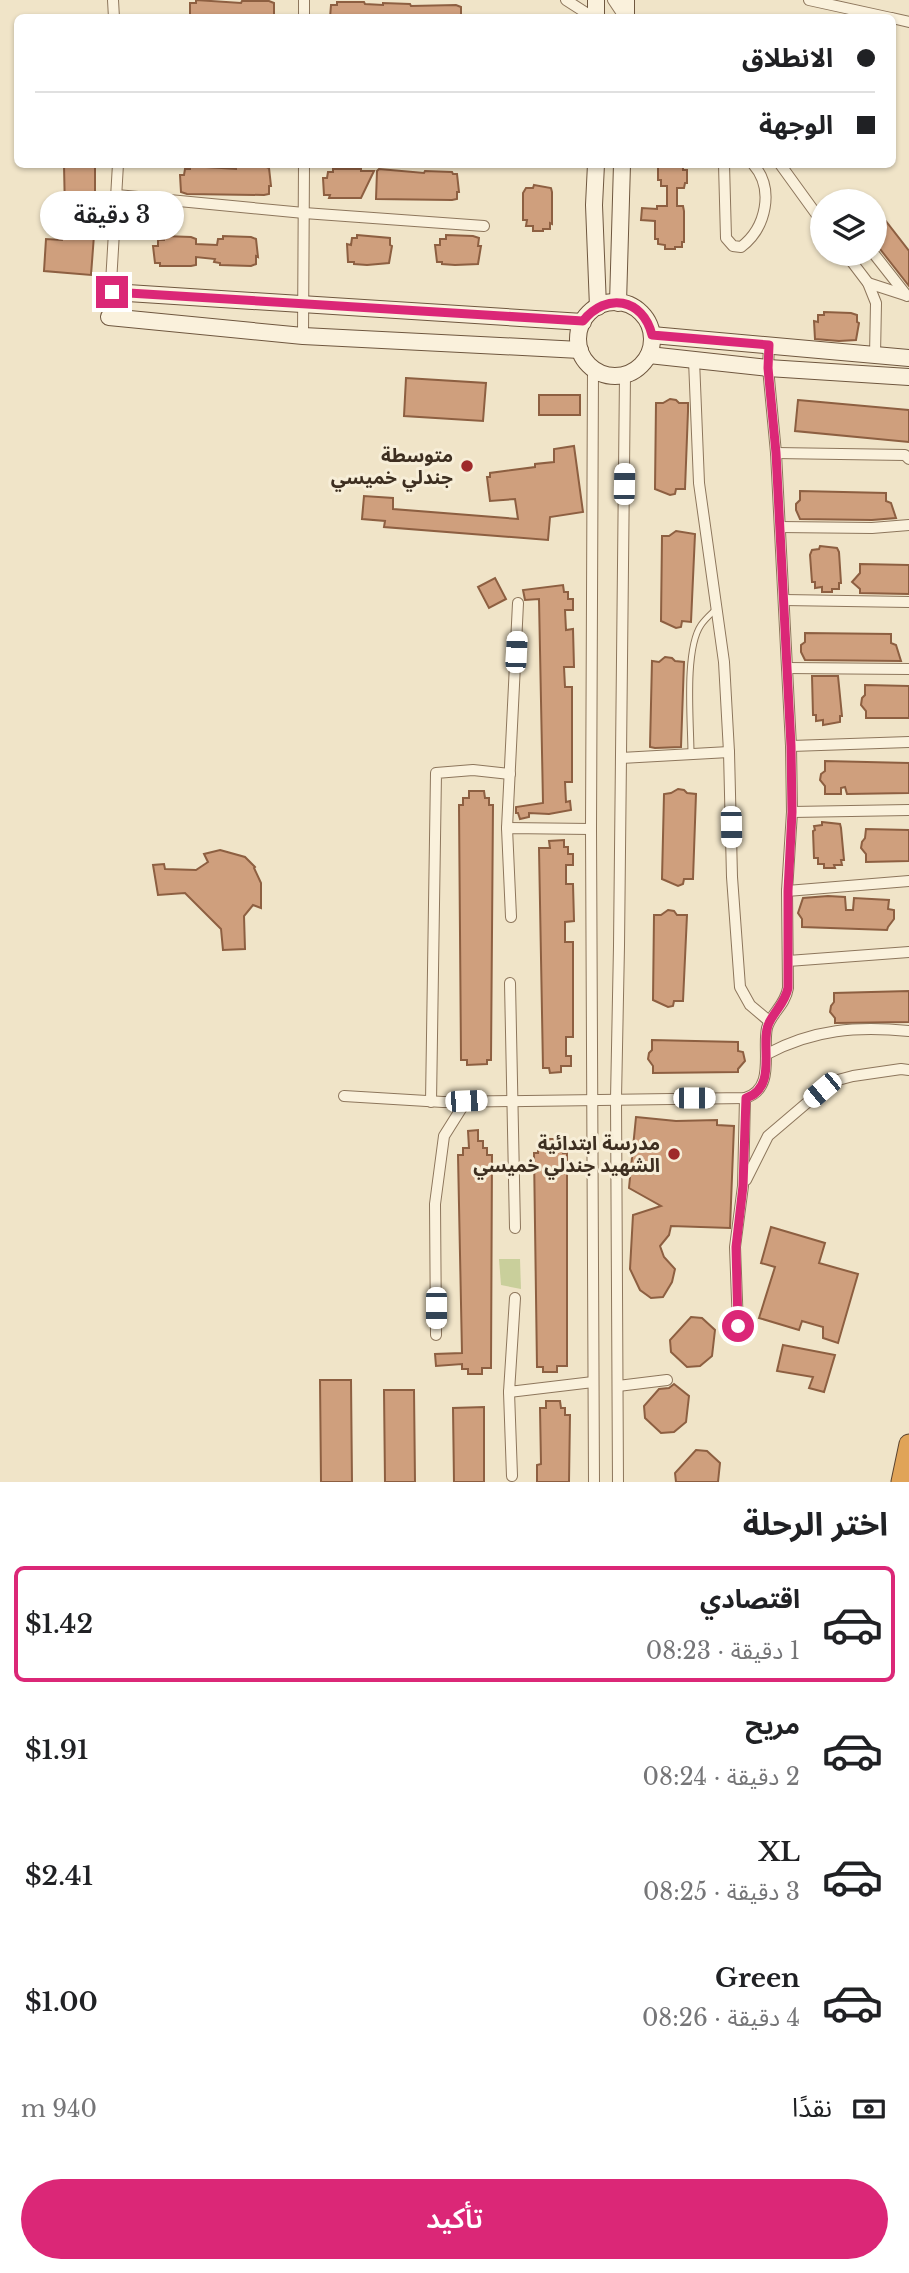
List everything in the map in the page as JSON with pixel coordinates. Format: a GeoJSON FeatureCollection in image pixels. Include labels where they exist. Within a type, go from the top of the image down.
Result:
{"type":"FeatureCollection","features":[{"type":"Feature","properties":{"kind":"highway"},"geometry":{"type":"LineString","coordinates":[[901,1482],[909,1444]]}},
{"type":"Feature","properties":{"kind":"street"},"geometry":{"type":"LineString","coordinates":[[566,0],[589,14]]}},
{"type":"Feature","properties":{"kind":"street"},"geometry":{"type":"LineString","coordinates":[[809,0],[844,3],[879,14]]}},
{"type":"Feature","properties":{"kind":"street"},"geometry":{"type":"LineString","coordinates":[[118,168],[109,317],[303,336],[580,350]]}},
{"type":"Feature","properties":{"kind":"street"},"geometry":{"type":"LineString","coordinates":[[303,336],[304,168]]}},
{"type":"Feature","properties":{"kind":"street"},"geometry":{"type":"LineString","coordinates":[[596,168],[594,205],[598,307]]}},
{"type":"Feature","properties":{"kind":"street"},"geometry":{"type":"LineString","coordinates":[[618,303],[622,168]]}},
{"type":"Feature","properties":{"kind":"street"},"geometry":{"type":"LineString","coordinates":[[724,168],[726,238],[733,246],[741,247],[757,230],[764,211],[766,187],[755,168]]}},
{"type":"Feature","properties":{"kind":"street"},"geometry":{"type":"LineString","coordinates":[[783,168],[810,205]]}},
{"type":"Feature","properties":{"kind":"street"},"geometry":{"type":"LineString","coordinates":[[117,195],[303,213],[484,226]]}},
{"type":"Feature","properties":{"kind":"street"},"geometry":{"type":"LineString","coordinates":[[855,266],[868,283],[876,303],[875,355]]}},
{"type":"Feature","properties":{"kind":"street"},"geometry":{"type":"LineString","coordinates":[[884,266],[908,296]]}},
{"type":"Feature","properties":{"kind":"street"},"geometry":{"type":"LineString","coordinates":[[868,283],[908,296]]}},
{"type":"Feature","properties":{"kind":"street"},"geometry":{"type":"LineString","coordinates":[[112,292],[583,321]]}},
{"type":"Feature","properties":{"kind":"street"},"geometry":{"type":"LineString","coordinates":[[618,303],[638,310],[650,326],[652,335],[649,355],[643,364],[625,375],[614,376],[593,369],[585,360],[578,340],[583,321],[598,307],[618,303]]}},
{"type":"Feature","properties":{"kind":"street"},"geometry":{"type":"LineString","coordinates":[[652,335],[909,358]]}},
{"type":"Feature","properties":{"kind":"street"},"geometry":{"type":"LineString","coordinates":[[344,1096],[431,1102],[746,1098],[754,1095],[759,1088],[767,1066],[766,1033],[769,1021],[786,996],[792,812],[784,600],[776,453],[768,368],[769,345]]}},
{"type":"Feature","properties":{"kind":"street"},"geometry":{"type":"LineString","coordinates":[[649,355],[768,368],[909,377]]}},
{"type":"Feature","properties":{"kind":"street"},"geometry":{"type":"LineString","coordinates":[[694,360],[699,483],[724,662],[732,877],[740,987],[750,1005],[769,1021]]}},
{"type":"Feature","properties":{"kind":"street"},"geometry":{"type":"LineString","coordinates":[[593,369],[591,829],[594,1482]]}},
{"type":"Feature","properties":{"kind":"street"},"geometry":{"type":"LineString","coordinates":[[618,1482],[616,1099],[625,375]]}},
{"type":"Feature","properties":{"kind":"street"},"geometry":{"type":"LineString","coordinates":[[776,453],[905,454],[909,459]]}},
{"type":"Feature","properties":{"kind":"street"},"geometry":{"type":"LineString","coordinates":[[780,527],[872,528],[909,525]]}},
{"type":"Feature","properties":{"kind":"street"},"geometry":{"type":"LineString","coordinates":[[784,600],[909,602]]}},
{"type":"Feature","properties":{"kind":"street"},"geometry":{"type":"LineString","coordinates":[[511,917],[507,828],[519,603]]}},
{"type":"Feature","properties":{"kind":"street"},"geometry":{"type":"LineString","coordinates":[[787,668],[909,669]]}},
{"type":"Feature","properties":{"kind":"street"},"geometry":{"type":"LineString","coordinates":[[791,746],[909,742]]}},
{"type":"Feature","properties":{"kind":"street"},"geometry":{"type":"LineString","coordinates":[[621,758],[729,752]]}},
{"type":"Feature","properties":{"kind":"street"},"geometry":{"type":"LineString","coordinates":[[431,1102],[436,773],[473,770],[510,774]]}},
{"type":"Feature","properties":{"kind":"street"},"geometry":{"type":"LineString","coordinates":[[792,812],[909,810]]}},
{"type":"Feature","properties":{"kind":"street"},"geometry":{"type":"LineString","coordinates":[[507,828],[591,829]]}},
{"type":"Feature","properties":{"kind":"street"},"geometry":{"type":"LineString","coordinates":[[788,891],[909,881]]}},
{"type":"Feature","properties":{"kind":"street"},"geometry":{"type":"LineString","coordinates":[[788,961],[909,952]]}},
{"type":"Feature","properties":{"kind":"street"},"geometry":{"type":"LineString","coordinates":[[510,983],[515,1228]]}},
{"type":"Feature","properties":{"kind":"street"},"geometry":{"type":"LineString","coordinates":[[767,1054],[795,1040],[819,1033],[893,1029],[909,1031]]}},
{"type":"Feature","properties":{"kind":"street"},"geometry":{"type":"LineString","coordinates":[[743,1186],[768,1136],[822,1090],[838,1080],[853,1076],[909,1070]]}},
{"type":"Feature","properties":{"kind":"street"},"geometry":{"type":"LineString","coordinates":[[738,1326],[736,1247],[743,1186],[746,1098]]}},
{"type":"Feature","properties":{"kind":"street"},"geometry":{"type":"LineString","coordinates":[[436,1335],[435,1204],[442,1149],[444,1136],[466,1101]]}},
{"type":"Feature","properties":{"kind":"street"},"geometry":{"type":"LineString","coordinates":[[512,1476],[509,1392],[515,1298]]}},
{"type":"Feature","properties":{"kind":"street"},"geometry":{"type":"LineString","coordinates":[[618,1386],[667,1380]]}},
{"type":"Feature","properties":{"kind":"street"},"geometry":{"type":"LineString","coordinates":[[509,1392],[593,1382]]}},
{"type":"Feature","properties":{"kind":"lane"},"geometry":{"type":"LineString","coordinates":[[691,754],[689,676],[696,635],[701,625],[716,609]]}},
{"type":"Feature","properties":{"kind":"green space"},"geometry":{"type":"Polygon","coordinates":[[[499,1259],[520,1259],[521,1289],[501,1285],[499,1259]]]}},
{"type":"Feature","properties":{"kind":"building"},"geometry":{"type":"Polygon","coordinates":[[[196,0],[241,3],[269,1],[274,3],[274,14],[190,14],[190,3],[196,3],[196,0]]]}},
{"type":"Feature","properties":{"kind":"building"},"geometry":{"type":"Polygon","coordinates":[[[337,2],[364,2],[411,6],[456,5],[461,7],[461,14],[330,14],[331,5],[337,5],[337,2]]]}},
{"type":"Feature","properties":{"kind":"building"},"geometry":{"type":"Polygon","coordinates":[[[64,168],[95,168],[91,275],[44,271],[46,239],[62,240],[65,212],[64,168]]]}},
{"type":"Feature","properties":{"kind":"building"},"geometry":{"type":"Polygon","coordinates":[[[269,168],[269,194],[187,194],[181,192],[180,175],[184,175],[185,169],[269,168]]]}},
{"type":"Feature","properties":{"kind":"building"},"geometry":{"type":"Polygon","coordinates":[[[658,168],[687,170],[687,183],[684,188],[677,188],[677,206],[683,206],[684,211],[682,247],[665,249],[665,245],[658,244],[658,239],[655,239],[655,221],[641,220],[642,208],[657,209],[657,206],[667,206],[667,186],[661,186],[661,180],[658,180],[658,168]]]}},
{"type":"Feature","properties":{"kind":"building"},"geometry":{"type":"Polygon","coordinates":[[[333,169],[374,171],[361,198],[329,198],[330,195],[324,195],[323,178],[327,178],[328,172],[333,172],[333,169]]]}},
{"type":"Feature","properties":{"kind":"building"},"geometry":{"type":"Polygon","coordinates":[[[379,169],[424,173],[452,172],[457,174],[457,199],[376,199],[379,169]]]}},
{"type":"Feature","properties":{"kind":"building"},"geometry":{"type":"Polygon","coordinates":[[[534,185],[551,188],[552,192],[552,224],[550,223],[550,229],[543,231],[533,231],[533,226],[526,226],[527,220],[523,220],[523,193],[526,188],[533,188],[534,185]]]}},
{"type":"Feature","properties":{"kind":"building"},"geometry":{"type":"Polygon","coordinates":[[[887,223],[909,251],[909,286],[887,258],[887,223]]]}},
{"type":"Feature","properties":{"kind":"building"},"geometry":{"type":"Polygon","coordinates":[[[357,235],[390,238],[392,246],[389,263],[367,265],[348,262],[347,244],[351,245],[352,238],[357,238],[357,235]]]}},
{"type":"Feature","properties":{"kind":"building"},"geometry":{"type":"Polygon","coordinates":[[[446,235],[479,238],[478,246],[481,246],[478,264],[455,265],[437,262],[435,245],[440,245],[440,239],[446,239],[446,235]]]}},
{"type":"Feature","properties":{"kind":"building"},"geometry":{"type":"Polygon","coordinates":[[[164,236],[191,237],[196,239],[196,244],[217,245],[218,239],[223,239],[223,236],[251,237],[256,239],[258,257],[256,256],[256,264],[251,266],[220,265],[214,262],[215,259],[196,257],[196,265],[160,266],[160,263],[155,263],[153,246],[158,246],[158,240],[164,240],[164,236]]]}},
{"type":"Feature","properties":{"kind":"building"},"geometry":{"type":"Polygon","coordinates":[[[824,312],[857,315],[859,323],[856,340],[815,339],[814,321],[818,322],[818,315],[824,315],[824,312]]]}},
{"type":"Feature","properties":{"kind":"building"},"geometry":{"type":"Polygon","coordinates":[[[406,378],[486,383],[483,421],[404,416],[406,378]]]}},
{"type":"Feature","properties":{"kind":"building"},"geometry":{"type":"Polygon","coordinates":[[[539,395],[580,395],[580,415],[539,415],[539,395]]]}},
{"type":"Feature","properties":{"kind":"building"},"geometry":{"type":"Polygon","coordinates":[[[670,399],[688,403],[688,411],[685,489],[676,489],[675,494],[670,495],[655,489],[656,403],[670,399]]]}},
{"type":"Feature","properties":{"kind":"building"},"geometry":{"type":"Polygon","coordinates":[[[798,400],[909,410],[909,442],[795,431],[798,400]]]}},
{"type":"Feature","properties":{"kind":"building"},"geometry":{"type":"Polygon","coordinates":[[[574,446],[583,512],[550,517],[548,540],[384,527],[385,521],[362,519],[364,496],[393,498],[393,509],[518,519],[515,499],[490,501],[487,477],[490,477],[490,473],[554,462],[554,449],[574,446]]]}},
{"type":"Feature","properties":{"kind":"building"},"geometry":{"type":"Polygon","coordinates":[[[800,491],[886,493],[886,501],[891,503],[896,518],[800,519],[796,504],[800,500],[800,491]]]}},
{"type":"Feature","properties":{"kind":"building"},"geometry":{"type":"Polygon","coordinates":[[[676,531],[695,534],[691,622],[682,621],[681,627],[676,628],[661,621],[662,536],[669,536],[676,531]]]}},
{"type":"Feature","properties":{"kind":"building"},"geometry":{"type":"Polygon","coordinates":[[[820,546],[837,548],[839,552],[841,583],[839,589],[832,589],[832,592],[822,592],[822,587],[815,588],[815,582],[812,582],[810,555],[812,550],[819,549],[820,546]]]}},
{"type":"Feature","properties":{"kind":"building"},"geometry":{"type":"Polygon","coordinates":[[[860,564],[909,565],[909,594],[860,593],[860,589],[852,582],[860,573],[860,564]]]}},
{"type":"Feature","properties":{"kind":"building"},"geometry":{"type":"Polygon","coordinates":[[[495,578],[506,599],[489,608],[478,587],[495,578]]]}},
{"type":"Feature","properties":{"kind":"building"},"geometry":{"type":"Polygon","coordinates":[[[563,585],[564,592],[568,592],[568,599],[573,599],[573,610],[565,610],[566,630],[573,629],[574,667],[564,667],[565,687],[572,687],[572,782],[565,782],[566,802],[570,801],[571,810],[549,814],[529,813],[529,817],[520,819],[516,807],[543,803],[539,599],[525,600],[523,590],[563,585]]]}},
{"type":"Feature","properties":{"kind":"building"},"geometry":{"type":"Polygon","coordinates":[[[805,633],[891,634],[891,643],[896,645],[901,661],[805,660],[801,645],[805,642],[805,633]]]}},
{"type":"Feature","properties":{"kind":"building"},"geometry":{"type":"Polygon","coordinates":[[[665,657],[684,662],[681,747],[655,748],[650,747],[652,661],[659,662],[665,657]]]}},
{"type":"Feature","properties":{"kind":"building"},"geometry":{"type":"Polygon","coordinates":[[[812,676],[838,676],[842,716],[840,722],[823,725],[823,720],[816,721],[816,715],[813,715],[812,676]]]}},
{"type":"Feature","properties":{"kind":"building"},"geometry":{"type":"Polygon","coordinates":[[[865,685],[909,686],[909,718],[866,718],[866,711],[861,705],[865,685]]]}},
{"type":"Feature","properties":{"kind":"building"},"geometry":{"type":"Polygon","coordinates":[[[825,761],[909,763],[909,793],[847,794],[845,787],[841,788],[841,794],[825,794],[825,786],[820,780],[825,771],[825,761]]]}},
{"type":"Feature","properties":{"kind":"building"},"geometry":{"type":"Polygon","coordinates":[[[678,789],[696,794],[693,879],[684,879],[683,884],[678,886],[662,879],[664,794],[678,789]]]}},
{"type":"Feature","properties":{"kind":"building"},"geometry":{"type":"Polygon","coordinates":[[[469,791],[484,791],[485,798],[489,798],[489,805],[493,805],[491,1060],[487,1060],[487,1064],[467,1065],[467,1060],[461,1060],[459,805],[463,805],[463,798],[469,798],[469,791]]]}},
{"type":"Feature","properties":{"kind":"building"},"geometry":{"type":"Polygon","coordinates":[[[822,822],[840,824],[844,860],[841,860],[842,865],[834,865],[835,868],[824,868],[824,864],[818,864],[818,858],[814,858],[814,826],[822,825],[822,822]]]}},
{"type":"Feature","properties":{"kind":"building"},"geometry":{"type":"Polygon","coordinates":[[[866,829],[909,830],[909,861],[866,862],[866,854],[861,848],[866,829]]]}},
{"type":"Feature","properties":{"kind":"building"},"geometry":{"type":"Polygon","coordinates":[[[564,840],[568,854],[573,854],[573,865],[566,865],[566,884],[573,884],[574,921],[565,922],[565,942],[573,942],[573,1037],[566,1037],[566,1056],[571,1056],[571,1066],[561,1066],[561,1072],[550,1073],[549,1068],[543,1068],[539,848],[550,848],[549,841],[564,840]]]}},
{"type":"Feature","properties":{"kind":"building"},"geometry":{"type":"Polygon","coordinates":[[[220,850],[245,857],[255,867],[261,883],[261,908],[253,905],[244,916],[245,949],[223,950],[221,929],[185,893],[158,895],[153,865],[164,864],[165,869],[196,870],[208,862],[204,854],[220,850]]]}},
{"type":"Feature","properties":{"kind":"building"},"geometry":{"type":"Polygon","coordinates":[[[845,897],[846,910],[853,910],[854,898],[889,900],[888,909],[894,910],[894,919],[887,930],[802,927],[802,919],[798,913],[803,898],[845,897]]]}},
{"type":"Feature","properties":{"kind":"building"},"geometry":{"type":"Polygon","coordinates":[[[668,910],[677,915],[687,915],[683,1001],[674,1001],[673,1006],[668,1007],[653,1000],[654,915],[661,915],[668,910]]]}},
{"type":"Feature","properties":{"kind":"building"},"geometry":{"type":"Polygon","coordinates":[[[909,991],[909,1022],[835,1023],[830,1012],[834,993],[909,991]]]}},
{"type":"Feature","properties":{"kind":"building"},"geometry":{"type":"Polygon","coordinates":[[[652,1040],[738,1042],[738,1051],[743,1052],[745,1061],[738,1072],[653,1073],[653,1066],[648,1059],[652,1040]]]}},
{"type":"Feature","properties":{"kind":"building"},"geometry":{"type":"Polygon","coordinates":[[[636,1117],[676,1121],[717,1120],[717,1125],[734,1126],[730,1228],[671,1226],[669,1235],[660,1246],[664,1257],[675,1269],[672,1282],[663,1297],[651,1298],[640,1290],[630,1269],[633,1215],[661,1206],[629,1188],[636,1117]]]}},
{"type":"Feature","properties":{"kind":"building"},"geometry":{"type":"Polygon","coordinates":[[[478,1130],[478,1141],[483,1141],[487,1155],[492,1155],[491,1368],[482,1368],[482,1374],[468,1374],[468,1369],[462,1369],[462,1364],[436,1366],[435,1354],[462,1353],[458,1155],[463,1155],[463,1148],[469,1148],[468,1131],[478,1130]]]}},
{"type":"Feature","properties":{"kind":"building"},"geometry":{"type":"Polygon","coordinates":[[[544,1139],[558,1139],[558,1146],[562,1146],[563,1153],[567,1153],[567,1366],[557,1366],[557,1372],[543,1372],[543,1367],[537,1367],[534,1153],[538,1153],[538,1147],[544,1147],[544,1139]]]}},
{"type":"Feature","properties":{"kind":"building"},"geometry":{"type":"Polygon","coordinates":[[[771,1227],[825,1243],[819,1263],[858,1274],[838,1343],[823,1338],[823,1327],[802,1321],[799,1330],[759,1318],[775,1267],[761,1263],[771,1227]]]}},
{"type":"Feature","properties":{"kind":"building"},"geometry":{"type":"Polygon","coordinates":[[[691,1317],[702,1318],[715,1330],[712,1356],[700,1366],[687,1367],[671,1352],[670,1340],[691,1317]]]}},
{"type":"Feature","properties":{"kind":"building"},"geometry":{"type":"Polygon","coordinates":[[[783,1345],[835,1355],[824,1392],[809,1388],[813,1377],[777,1371],[783,1345]]]}},
{"type":"Feature","properties":{"kind":"building"},"geometry":{"type":"Polygon","coordinates":[[[320,1380],[351,1380],[352,1482],[321,1482],[320,1380]]]}},
{"type":"Feature","properties":{"kind":"building"},"geometry":{"type":"Polygon","coordinates":[[[674,1384],[689,1396],[686,1422],[674,1432],[661,1433],[645,1418],[644,1406],[659,1389],[669,1388],[674,1384]]]}},
{"type":"Feature","properties":{"kind":"building"},"geometry":{"type":"Polygon","coordinates":[[[384,1390],[414,1390],[415,1482],[385,1482],[384,1390]]]}},
{"type":"Feature","properties":{"kind":"building"},"geometry":{"type":"Polygon","coordinates":[[[546,1401],[560,1401],[561,1408],[565,1408],[565,1415],[570,1415],[569,1482],[537,1482],[537,1465],[541,1464],[540,1408],[546,1408],[546,1401]]]}},
{"type":"Feature","properties":{"kind":"building"},"geometry":{"type":"Polygon","coordinates":[[[484,1407],[484,1482],[454,1482],[453,1408],[484,1407]]]}},
{"type":"Feature","properties":{"kind":"building"},"geometry":{"type":"Polygon","coordinates":[[[696,1450],[707,1451],[720,1463],[718,1482],[676,1482],[675,1473],[696,1450]]]}},
{"type":"Feature","properties":{"kind":"place","name":"متوسطة جندلي خميسي"},"geometry":{"type":"Point","coordinates":[467,466]}},
{"type":"Feature","properties":{"kind":"place","name":"مدرسة ابتدائية الشهيد جندلي خميسي"},"geometry":{"type":"Point","coordinates":[674,1154]}},
{"type":"Feature","properties":{"kind":"route"},"geometry":{"type":"LineString","coordinates":[[112,292],[583,321],[598,307],[618,303],[638,310],[645,317],[652,335],[769,345],[768,368],[776,453],[791,746],[788,988],[781,1007],[767,1027],[765,1073],[757,1092],[746,1098],[743,1186],[736,1247],[738,1326]]}}]}
